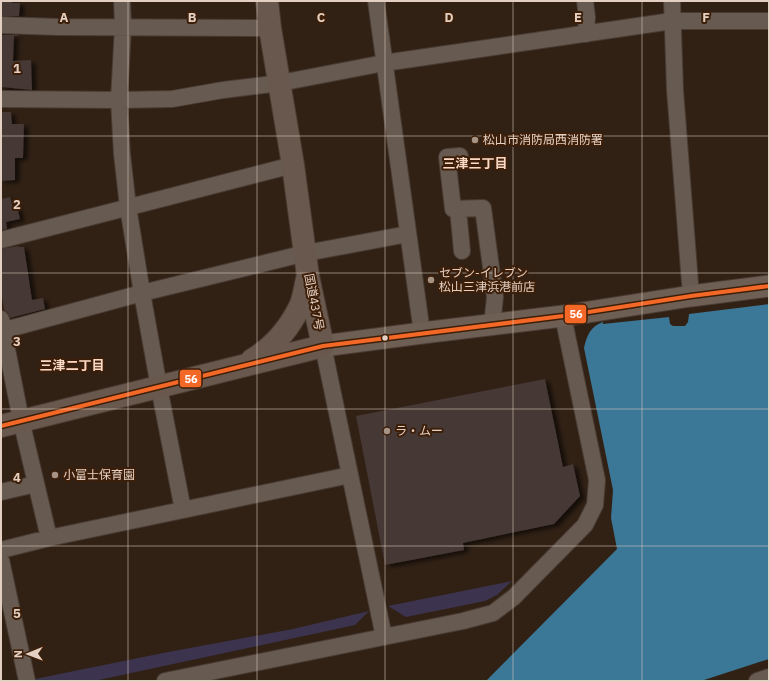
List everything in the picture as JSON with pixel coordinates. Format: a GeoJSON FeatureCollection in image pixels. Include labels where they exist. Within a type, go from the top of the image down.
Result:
{"type":"FeatureCollection","features":[{"type":"Feature","properties":{"kind":"highway","name":"国道437号"},"geometry":{"type":"LineString","coordinates":[[11,423],[323,346],[308,276],[293,165],[266,1]]}},
{"type":"Feature","properties":{"kind":"highway"},"geometry":{"type":"LineString","coordinates":[[242,366],[267,351],[288,328],[301,303],[308,276]]}},
{"type":"Feature","properties":{"kind":"main road"},"geometry":{"type":"LineString","coordinates":[[323,346],[563,316],[691,296],[769,286]]}},
{"type":"Feature","properties":{"kind":"street"},"geometry":{"type":"LineString","coordinates":[[122,1],[123,26],[119,100],[122,154],[128,207],[159,387],[184,510]]}},
{"type":"Feature","properties":{"kind":"street"},"geometry":{"type":"LineString","coordinates":[[376,1],[422,333]]}},
{"type":"Feature","properties":{"kind":"street"},"geometry":{"type":"LineString","coordinates":[[585,1],[587,17],[586,34]]}},
{"type":"Feature","properties":{"kind":"street"},"geometry":{"type":"LineString","coordinates":[[672,1],[675,90],[691,296]]}},
{"type":"Feature","properties":{"kind":"street"},"geometry":{"type":"LineString","coordinates":[[1,99],[172,99],[224,90],[280,83],[384,63],[672,21],[769,21]]}},
{"type":"Feature","properties":{"kind":"street"},"geometry":{"type":"LineString","coordinates":[[1,25],[58,27],[123,26],[270,28]]}},
{"type":"Feature","properties":{"kind":"street"},"geometry":{"type":"LineString","coordinates":[[460,156],[447,157],[453,209],[483,208],[495,297],[492,325]]}},
{"type":"Feature","properties":{"kind":"street"},"geometry":{"type":"LineString","coordinates":[[1,240],[293,165]]}},
{"type":"Feature","properties":{"kind":"street"},"geometry":{"type":"LineString","coordinates":[[458,208],[462,251]]}},
{"type":"Feature","properties":{"kind":"street"},"geometry":{"type":"LineString","coordinates":[[49,538],[36,484],[11,423],[2,326],[306,253],[408,234]]}},
{"type":"Feature","properties":{"kind":"street"},"geometry":{"type":"LineString","coordinates":[[165,681],[463,621],[493,613],[514,597],[585,525],[595,505],[597,480],[563,316]]}},
{"type":"Feature","properties":{"kind":"street"},"geometry":{"type":"LineString","coordinates":[[323,346],[384,637]]}},
{"type":"Feature","properties":{"kind":"street"},"geometry":{"type":"LineString","coordinates":[[1,550],[49,538],[350,475]]}},
{"type":"Feature","properties":{"kind":"street"},"geometry":{"type":"LineString","coordinates":[[1,492],[36,484]]}},
{"type":"Feature","properties":{"kind":"street"},"geometry":{"type":"LineString","coordinates":[[1,560],[27,681]]}},
{"type":"Feature","properties":{"kind":"street"},"geometry":{"type":"LineString","coordinates":[[757,681],[769,677]]}},
{"type":"Feature","properties":{"kind":"shaded area"},"geometry":{"type":"Polygon","coordinates":[[[512,581],[497,595],[485,601],[406,617],[388,606],[512,581]]]}},
{"type":"Feature","properties":{"kind":"shaded area"},"geometry":{"type":"Polygon","coordinates":[[[369,611],[355,625],[94,681],[25,681],[163,653],[293,629],[369,611]]]}},
{"type":"Feature","properties":{"kind":"water"},"geometry":{"type":"Polygon","coordinates":[[[769,304],[769,659],[701,681],[486,681],[617,549],[611,518],[613,490],[584,348],[586,339],[592,329],[603,322],[603,324],[669,317],[670,324],[673,326],[685,326],[688,322],[689,314],[769,304]]]}},
{"type":"Feature","properties":{"kind":"building"},"geometry":{"type":"Polygon","coordinates":[[[1,1],[13,1],[12,3],[20,3],[19,16],[1,16],[1,1]]]}},
{"type":"Feature","properties":{"kind":"building"},"geometry":{"type":"Polygon","coordinates":[[[1,35],[18,35],[14,36],[13,61],[31,60],[32,90],[1,87],[1,35]]]}},
{"type":"Feature","properties":{"kind":"building"},"geometry":{"type":"Polygon","coordinates":[[[1,112],[11,112],[12,124],[24,124],[23,158],[15,158],[15,180],[1,181],[1,112]]]}},
{"type":"Feature","properties":{"kind":"building"},"geometry":{"type":"Polygon","coordinates":[[[10,197],[13,207],[17,206],[20,219],[6,222],[7,229],[1,230],[1,199],[10,197]]]}},
{"type":"Feature","properties":{"kind":"building"},"geometry":{"type":"Polygon","coordinates":[[[19,246],[24,247],[32,300],[43,298],[45,309],[10,318],[8,313],[4,310],[1,289],[1,249],[19,246]]]}},
{"type":"Feature","properties":{"kind":"building"},"geometry":{"type":"Polygon","coordinates":[[[545,379],[563,467],[573,464],[580,496],[554,524],[463,543],[464,550],[385,565],[356,416],[545,379]]]}},
{"type":"Feature","properties":{"kind":"transit line","name":"56"},"geometry":{"type":"LineString","coordinates":[[1,426],[323,346],[563,316],[691,296],[769,286]]}},
{"type":"Feature","properties":{"kind":"place","name":"松山市消防局西消防署"},"geometry":{"type":"Point","coordinates":[475,140]}},
{"type":"Feature","properties":{"kind":"place","name":"セブン-イレブン 松山三津浜港前店"},"geometry":{"type":"Point","coordinates":[431,280]}},
{"type":"Feature","properties":{"kind":"place","name":"ラ・ムー"},"geometry":{"type":"Point","coordinates":[387,431]}},
{"type":"Feature","properties":{"kind":"place","name":"小富士保育園"},"geometry":{"type":"Point","coordinates":[55,475]}},
{"type":"Feature","properties":{"kind":"district","name":"三津三丁目"},"geometry":{"type":"Point","coordinates":[475,163]}},
{"type":"Feature","properties":{"kind":"district","name":"三津二丁目"},"geometry":{"type":"Point","coordinates":[72,365]}}]}
